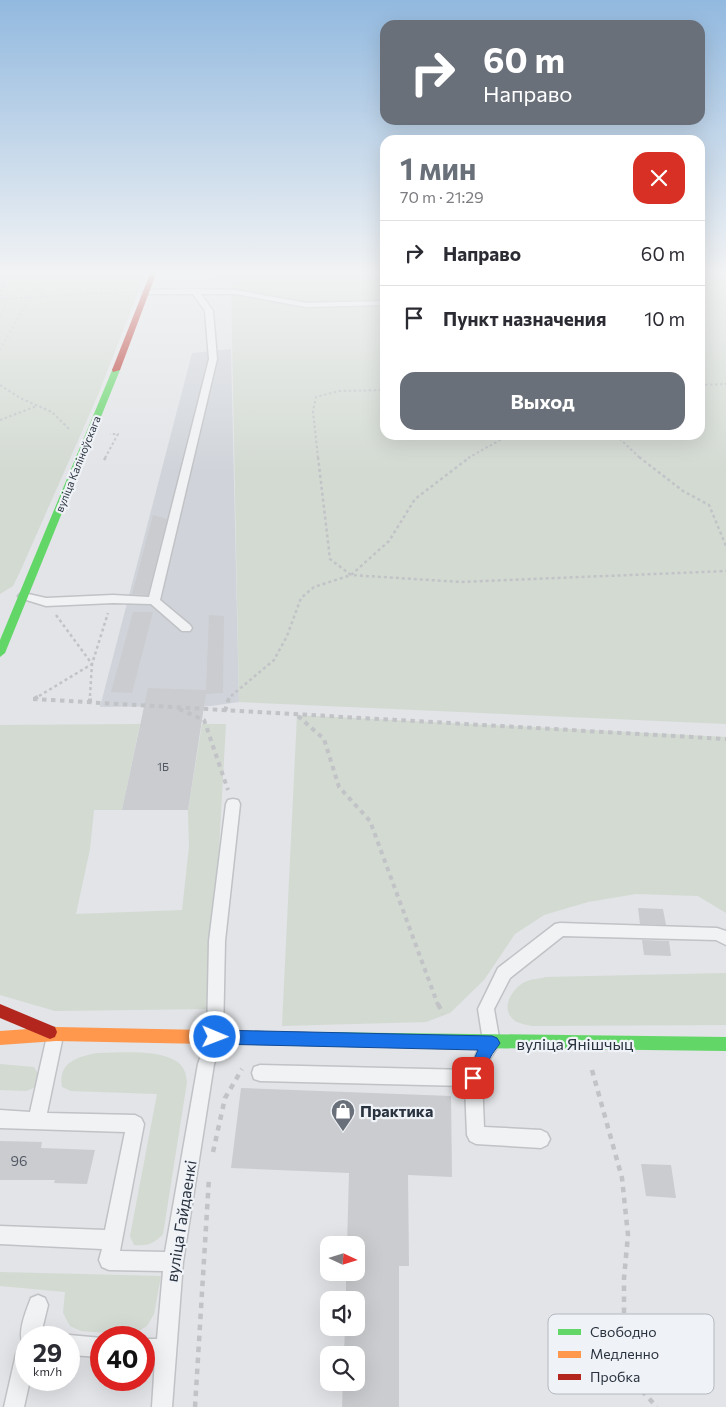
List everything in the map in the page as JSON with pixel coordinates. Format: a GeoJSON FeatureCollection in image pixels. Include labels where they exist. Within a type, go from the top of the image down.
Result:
{"type":"FeatureCollection","features":[{"type":"Feature","properties":{"kind":"street","name":"вуліца Каліноўскага"},"geometry":{"type":"LineString","coordinates":[[0,653],[105,400],[128,340]]}},
{"type":"Feature","properties":{"kind":"street"},"geometry":{"type":"LineString","coordinates":[[0,1011],[56,1034]]}},
{"type":"Feature","properties":{"kind":"street","name":"вуліца Янішчыц"},"geometry":{"type":"LineString","coordinates":[[0,1038],[56,1034],[492,1043],[726,1044]]}},
{"type":"Feature","properties":{"kind":"lane"},"geometry":{"type":"LineString","coordinates":[[154,600],[213,359],[211,340]]}},
{"type":"Feature","properties":{"kind":"lane"},"geometry":{"type":"LineString","coordinates":[[24,596],[46,602],[113,599],[154,600],[186,628]]}},
{"type":"Feature","properties":{"kind":"lane"},"geometry":{"type":"LineString","coordinates":[[215,1037],[217,942],[233,804]]}},
{"type":"Feature","properties":{"kind":"lane"},"geometry":{"type":"LineString","coordinates":[[541,1139],[476,1135],[473,1078],[481,1067],[482,1056],[492,1043],[486,1009],[504,973],[560,929],[717,934],[726,938]]}},
{"type":"Feature","properties":{"kind":"lane"},"geometry":{"type":"LineString","coordinates":[[37,1121],[56,1034]]}},
{"type":"Feature","properties":{"kind":"lane","name":"вуліца Гайдаенкі"},"geometry":{"type":"LineString","coordinates":[[162,1407],[172,1262],[206,1064],[215,1037]]}},
{"type":"Feature","properties":{"kind":"lane"},"geometry":{"type":"LineString","coordinates":[[254,1068],[473,1078]]}},
{"type":"Feature","properties":{"kind":"lane"},"geometry":{"type":"LineString","coordinates":[[0,1119],[136,1124],[109,1260],[172,1262]]}},
{"type":"Feature","properties":{"kind":"lane"},"geometry":{"type":"LineString","coordinates":[[0,1235],[113,1240]]}},
{"type":"Feature","properties":{"kind":"lane"},"geometry":{"type":"LineString","coordinates":[[33,1326],[38,1305]]}},
{"type":"Feature","properties":{"kind":"lane"},"geometry":{"type":"LineString","coordinates":[[155,1350],[165,1350]]}},
{"type":"Feature","properties":{"kind":"lane"},"geometry":{"type":"LineString","coordinates":[[14,1407],[18,1391]]}},
{"type":"Feature","properties":{"kind":"path"},"geometry":{"type":"LineString","coordinates":[[705,385],[726,384]]}},
{"type":"Feature","properties":{"kind":"path"},"geometry":{"type":"LineString","coordinates":[[0,386],[52,412],[72,432]]}},
{"type":"Feature","properties":{"kind":"path"},"geometry":{"type":"LineString","coordinates":[[351,575],[330,559],[313,411],[316,397],[339,391],[380,390]]}},
{"type":"Feature","properties":{"kind":"path"},"geometry":{"type":"LineString","coordinates":[[0,420],[38,406]]}},
{"type":"Feature","properties":{"kind":"path"},"geometry":{"type":"LineString","coordinates":[[102,464],[118,434]]}},
{"type":"Feature","properties":{"kind":"path"},"geometry":{"type":"LineString","coordinates":[[351,575],[389,541],[415,499],[461,462],[500,440]]}},
{"type":"Feature","properties":{"kind":"path"},"geometry":{"type":"LineString","coordinates":[[621,440],[652,469],[683,492],[709,505],[726,546]]}},
{"type":"Feature","properties":{"kind":"path"},"geometry":{"type":"LineString","coordinates":[[225,711],[229,698],[274,660],[287,636],[301,598],[314,587],[351,575],[460,582],[726,571]]}},
{"type":"Feature","properties":{"kind":"path"},"geometry":{"type":"LineString","coordinates":[[90,703],[92,664],[113,599]]}},
{"type":"Feature","properties":{"kind":"path"},"geometry":{"type":"LineString","coordinates":[[46,602],[92,664]]}},
{"type":"Feature","properties":{"kind":"path"},"geometry":{"type":"LineString","coordinates":[[92,664],[33,699],[726,739]]}},
{"type":"Feature","properties":{"kind":"path"},"geometry":{"type":"LineString","coordinates":[[176,708],[204,720],[233,804]]}},
{"type":"Feature","properties":{"kind":"path"},"geometry":{"type":"LineString","coordinates":[[297,715],[324,739],[339,787],[370,821],[441,1012],[449,1018]]}},
{"type":"Feature","properties":{"kind":"path"},"geometry":{"type":"LineString","coordinates":[[589,1062],[599,1090],[622,1178],[628,1235],[624,1278],[624,1314]]}},
{"type":"Feature","properties":{"kind":"path"},"geometry":{"type":"LineString","coordinates":[[212,1160],[225,1098],[243,1067],[254,1068]]}},
{"type":"Feature","properties":{"kind":"path"},"geometry":{"type":"LineString","coordinates":[[195,1407],[210,1169]]}},
{"type":"Feature","properties":{"kind":"path"},"geometry":{"type":"LineString","coordinates":[[645,1394],[657,1407]]}},
{"type":"Feature","properties":{"kind":"shaded area"},"geometry":{"type":"Polygon","coordinates":[[[0,340],[119,340],[98,395],[19,574],[13,586],[0,594],[0,340]]]}},
{"type":"Feature","properties":{"kind":"shaded area"},"geometry":{"type":"Polygon","coordinates":[[[232,340],[380,340],[380,440],[705,440],[705,340],[726,340],[726,724],[239,702],[232,340]]]}},
{"type":"Feature","properties":{"kind":"shaded area"},"geometry":{"type":"Polygon","coordinates":[[[231,349],[239,702],[211,706],[100,707],[192,353],[231,349]]]}},
{"type":"Feature","properties":{"kind":"shaded area"},"geometry":{"type":"Polygon","coordinates":[[[297,715],[726,737],[726,913],[698,896],[636,894],[588,902],[544,915],[515,934],[484,980],[450,1013],[426,1022],[282,1026],[297,715]]]}},
{"type":"Feature","properties":{"kind":"shaded area"},"geometry":{"type":"Polygon","coordinates":[[[140,724],[122,810],[94,810],[90,849],[76,914],[182,910],[189,847],[188,810],[202,724],[226,724],[210,1009],[55,1011],[0,995],[0,725],[140,724]]]}},
{"type":"Feature","properties":{"kind":"shaded area"},"geometry":{"type":"Polygon","coordinates":[[[726,973],[726,1025],[532,1026],[517,1022],[509,1013],[508,1002],[518,987],[528,981],[546,977],[726,973]]]}},
{"type":"Feature","properties":{"kind":"shaded area"},"geometry":{"type":"Polygon","coordinates":[[[131,1052],[158,1055],[178,1063],[186,1074],[187,1082],[163,1234],[147,1245],[134,1245],[130,1236],[157,1094],[71,1091],[62,1087],[63,1072],[70,1062],[83,1056],[97,1053],[131,1052]]]}},
{"type":"Feature","properties":{"kind":"shaded area"},"geometry":{"type":"Polygon","coordinates":[[[0,1064],[34,1067],[40,1077],[36,1087],[26,1091],[0,1090],[0,1064]]]}},
{"type":"Feature","properties":{"kind":"shaded area"},"geometry":{"type":"Polygon","coordinates":[[[0,1272],[161,1276],[154,1314],[147,1326],[90,1326],[90,1332],[80,1331],[80,1326],[70,1326],[63,1313],[65,1292],[0,1286],[0,1272]]]}},
{"type":"Feature","properties":{"kind":"building"},"geometry":{"type":"Polygon","coordinates":[[[153,515],[167,519],[148,595],[132,594],[153,515]]]}},
{"type":"Feature","properties":{"kind":"building"},"geometry":{"type":"Polygon","coordinates":[[[133,612],[153,612],[132,693],[111,692],[133,612]]]}},
{"type":"Feature","properties":{"kind":"building"},"geometry":{"type":"Polygon","coordinates":[[[209,615],[224,616],[223,693],[206,694],[188,810],[122,810],[148,688],[206,690],[209,615]]]}},
{"type":"Feature","properties":{"kind":"building"},"geometry":{"type":"Polygon","coordinates":[[[638,908],[663,909],[666,925],[640,924],[638,908]]]}},
{"type":"Feature","properties":{"kind":"building"},"geometry":{"type":"Polygon","coordinates":[[[642,940],[669,941],[671,956],[644,955],[642,940]]]}},
{"type":"Feature","properties":{"kind":"building","name":"Практика"},"geometry":{"type":"Polygon","coordinates":[[[241,1088],[451,1096],[452,1177],[408,1175],[409,1266],[399,1266],[399,1407],[342,1407],[343,1391],[365,1391],[365,1346],[344,1346],[345,1336],[365,1336],[365,1291],[346,1291],[346,1281],[365,1281],[365,1236],[347,1236],[349,1173],[231,1168],[241,1088]]]}},
{"type":"Feature","properties":{"kind":"building"},"geometry":{"type":"Polygon","coordinates":[[[0,1141],[42,1142],[41,1148],[95,1150],[87,1184],[54,1183],[55,1180],[0,1180],[0,1141]]]}},
{"type":"Feature","properties":{"kind":"building"},"geometry":{"type":"Polygon","coordinates":[[[641,1164],[671,1165],[676,1198],[646,1196],[641,1164]]]}},
{"type":"Feature","properties":{"kind":"railway"},"geometry":{"type":"LineString","coordinates":[[0,350],[6,340]]}},
{"type":"Feature","properties":{"kind":"traffic: fast"},"geometry":{"type":"LineString","coordinates":[[0,653],[116,370]]}},
{"type":"Feature","properties":{"kind":"traffic: fast"},"geometry":{"type":"LineString","coordinates":[[314,1039],[726,1044]]}},
{"type":"Feature","properties":{"kind":"traffic: slow"},"geometry":{"type":"LineString","coordinates":[[0,1038],[56,1034],[314,1039]]}},
{"type":"Feature","properties":{"kind":"traffic: jam"},"geometry":{"type":"LineString","coordinates":[[116,370],[128,340]]}},
{"type":"Feature","properties":{"kind":"traffic: jam"},"geometry":{"type":"LineString","coordinates":[[0,1011],[50,1032]]}},
{"type":"Feature","properties":{"kind":"place","name":"Практика"},"geometry":{"type":"Point","coordinates":[343,1132]}},
{"type":"Feature","properties":{"kind":"route"},"geometry":{"type":"LineString","coordinates":[[215,1037],[492,1043],[482,1056],[481,1067],[473,1078]]}}]}
